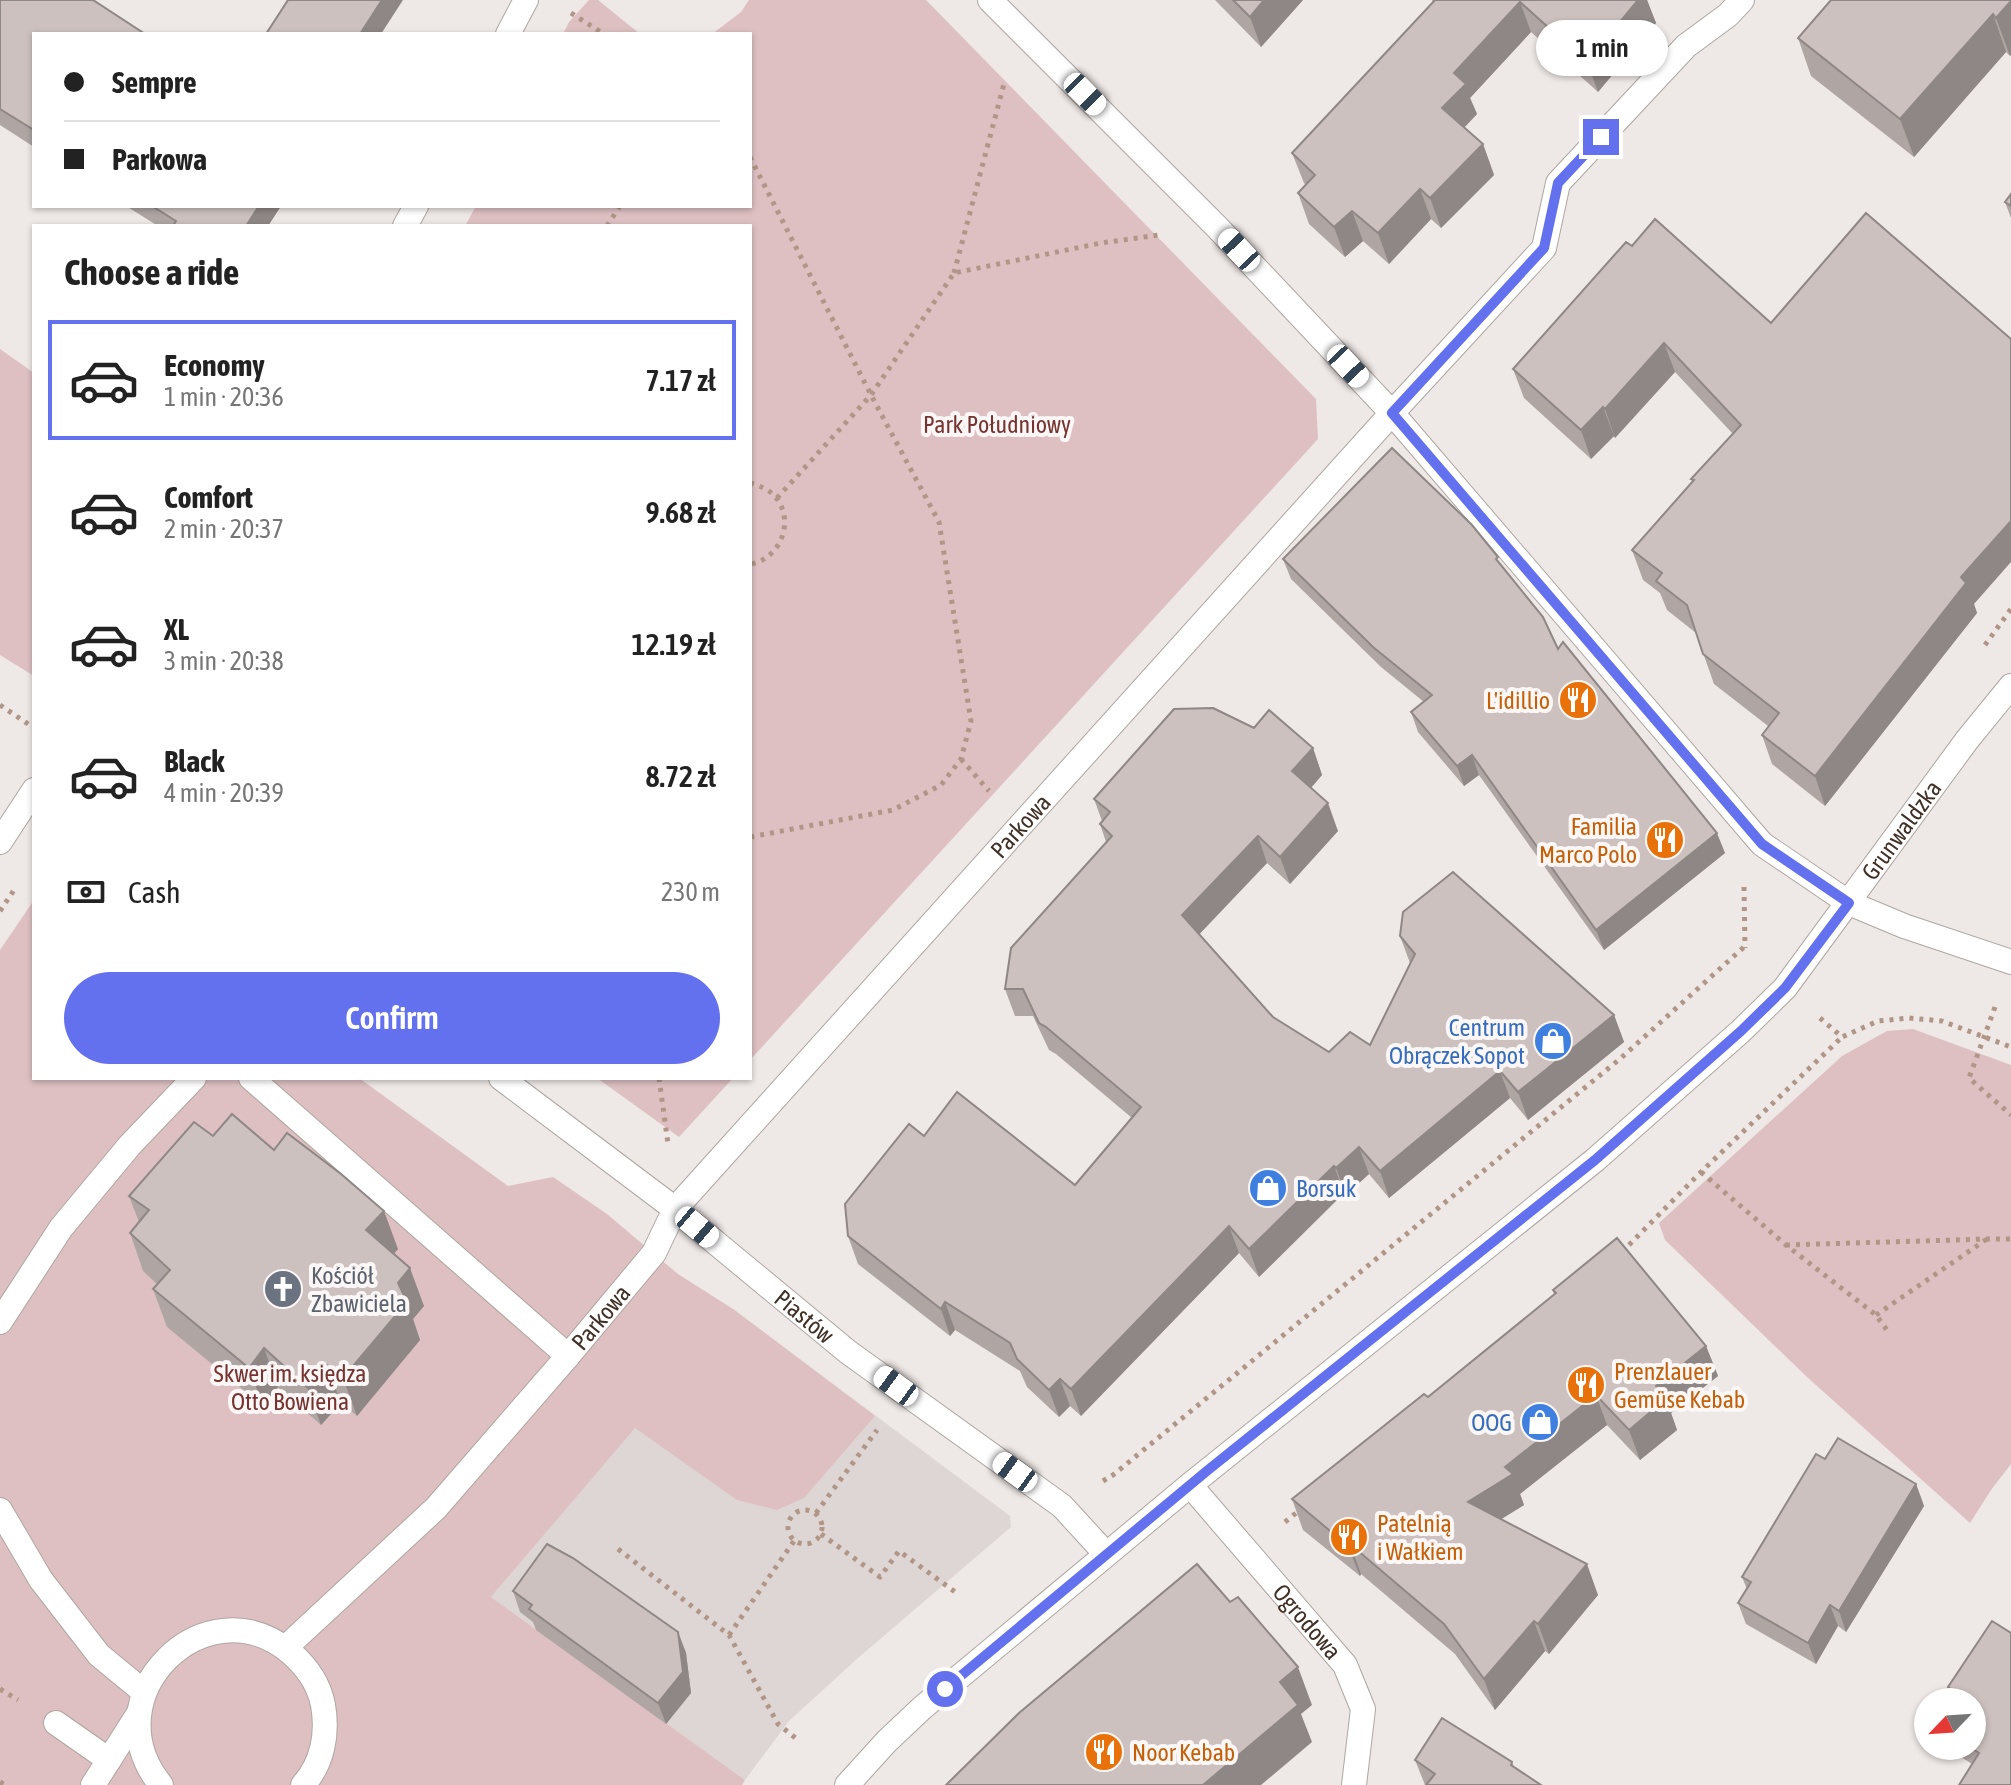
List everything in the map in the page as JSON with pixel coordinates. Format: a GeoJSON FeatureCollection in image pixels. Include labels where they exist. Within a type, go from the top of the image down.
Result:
{"type":"FeatureCollection","features":[{"type":"Feature","properties":{"kind":"street"},"geometry":{"type":"LineString","coordinates":[[509,32],[526,0]]}},
{"type":"Feature","properties":{"kind":"street"},"geometry":{"type":"LineString","coordinates":[[990,0],[1217,227],[1392,413],[1762,844],[1849,903],[1904,926],[2011,962]]}},
{"type":"Feature","properties":{"kind":"street","name":"Parkowa"},"geometry":{"type":"LineString","coordinates":[[285,1648],[436,1508],[654,1253],[675,1209],[1544,248],[1558,183],[1686,46],[1728,15],[1742,0]]}},
{"type":"Feature","properties":{"kind":"street","name":"Grunwaldzka"},"geometry":{"type":"LineString","coordinates":[[847,1785],[922,1708],[1190,1485],[1595,1160],[1730,1041],[1785,988],[1967,740],[2011,686]]}},
{"type":"Feature","properties":{"kind":"street"},"geometry":{"type":"LineString","coordinates":[[0,842],[32,793]]}},
{"type":"Feature","properties":{"kind":"street"},"geometry":{"type":"LineString","coordinates":[[0,1322],[61,1228],[130,1145],[192,1080]]}},
{"type":"Feature","properties":{"kind":"street"},"geometry":{"type":"LineString","coordinates":[[253,1080],[568,1356]]}},
{"type":"Feature","properties":{"kind":"street","name":"Piastów"},"geometry":{"type":"LineString","coordinates":[[504,1080],[675,1209],[848,1352],[1062,1506],[1106,1554]]}},
{"type":"Feature","properties":{"kind":"street","name":"Ogrodowa"},"geometry":{"type":"LineString","coordinates":[[1190,1485],[1345,1665],[1363,1709],[1354,1785]]}},
{"type":"Feature","properties":{"kind":"street"},"geometry":{"type":"LineString","coordinates":[[0,1510],[41,1580],[99,1655],[142,1702],[139,1735],[144,1756],[161,1785]]}},
{"type":"Feature","properties":{"kind":"street"},"geometry":{"type":"LineString","coordinates":[[93,1785],[142,1702],[153,1673],[184,1644],[204,1635],[225,1631],[246,1632],[267,1638],[285,1648],[314,1679],[322,1698],[325,1719],[324,1740],[311,1783]]}},
{"type":"Feature","properties":{"kind":"street"},"geometry":{"type":"LineString","coordinates":[[56,1723],[109,1760]]}},
{"type":"Feature","properties":{"kind":"path"},"geometry":{"type":"LineString","coordinates":[[595,26],[602,32]]}},
{"type":"Feature","properties":{"kind":"path"},"geometry":{"type":"LineString","coordinates":[[777,498],[871,395],[954,273],[1019,28]]}},
{"type":"Feature","properties":{"kind":"path"},"geometry":{"type":"LineString","coordinates":[[752,161],[939,522],[971,721],[961,759],[941,785],[893,810],[752,837]]}},
{"type":"Feature","properties":{"kind":"path"},"geometry":{"type":"LineString","coordinates":[[954,273],[1101,243],[1217,227]]}},
{"type":"Feature","properties":{"kind":"path"},"geometry":{"type":"LineString","coordinates":[[752,484],[763,487],[777,498],[784,512],[785,528],[780,543],[770,556],[752,564]]}},
{"type":"Feature","properties":{"kind":"path"},"geometry":{"type":"LineString","coordinates":[[0,705],[32,727]]}},
{"type":"Feature","properties":{"kind":"path"},"geometry":{"type":"LineString","coordinates":[[1113,1475],[1621,1058],[1744,947]]}},
{"type":"Feature","properties":{"kind":"path"},"geometry":{"type":"LineString","coordinates":[[1618,1256],[1842,1037]]}},
{"type":"Feature","properties":{"kind":"path"},"geometry":{"type":"LineString","coordinates":[[2011,1047],[1983,1038],[1969,1078],[2011,1115]]}},
{"type":"Feature","properties":{"kind":"path"},"geometry":{"type":"LineString","coordinates":[[1701,1172],[1786,1245],[1876,1315],[1889,1333]]}},
{"type":"Feature","properties":{"kind":"path"},"geometry":{"type":"LineString","coordinates":[[1876,1315],[1988,1239]]}},
{"type":"Feature","properties":{"kind":"path"},"geometry":{"type":"LineString","coordinates":[[1786,1245],[2011,1239]]}},
{"type":"Feature","properties":{"kind":"path"},"geometry":{"type":"LineString","coordinates":[[816,1513],[882,1422]]}},
{"type":"Feature","properties":{"kind":"path"},"geometry":{"type":"LineString","coordinates":[[1248,1552],[1311,1501]]}},
{"type":"Feature","properties":{"kind":"path"},"geometry":{"type":"LineString","coordinates":[[806,1509],[816,1513],[822,1523],[821,1534],[814,1542],[804,1544],[794,1541],[788,1532],[788,1521],[795,1513],[806,1509]]}},
{"type":"Feature","properties":{"kind":"path"},"geometry":{"type":"LineString","coordinates":[[821,1534],[880,1577],[899,1551],[958,1594]]}},
{"type":"Feature","properties":{"kind":"path"},"geometry":{"type":"LineString","coordinates":[[729,1635],[794,1541]]}},
{"type":"Feature","properties":{"kind":"path"},"geometry":{"type":"LineString","coordinates":[[618,1549],[729,1635],[778,1724],[798,1740]]}},
{"type":"Feature","properties":{"kind":"path"},"geometry":{"type":"LineString","coordinates":[[0,1782],[5,1785]]}},
{"type":"Feature","properties":{"kind":"shaded area"},"geometry":{"type":"Polygon","coordinates":[[[733,1309],[1010,1516],[1011,1527],[789,1721],[745,1780],[491,1597],[733,1309]]]}},
{"type":"Feature","properties":{"kind":"green space"},"geometry":{"type":"Polygon","coordinates":[[[589,0],[598,0],[638,32],[564,32],[589,0]]]}},
{"type":"Feature","properties":{"kind":"green space","name":"Park Południowy"},"geometry":{"type":"Polygon","coordinates":[[[749,0],[926,0],[1316,399],[1318,439],[752,1058],[752,224],[466,224],[475,208],[752,208],[752,32],[715,32],[741,12],[749,0]]]}},
{"type":"Feature","properties":{"kind":"green space"},"geometry":{"type":"Polygon","coordinates":[[[0,349],[32,372],[32,675],[0,655],[0,349]]]}},
{"type":"Feature","properties":{"kind":"green space","name":"Skwer im. księdza Otto Bowiena"},"geometry":{"type":"Polygon","coordinates":[[[32,903],[32,1080],[362,1080],[508,1186],[553,1177],[607,1214],[678,1274],[733,1309],[875,1416],[804,1498],[777,1510],[737,1500],[635,1428],[491,1597],[745,1780],[742,1785],[0,1785],[0,950],[32,903]]]}},
{"type":"Feature","properties":{"kind":"green space"},"geometry":{"type":"Polygon","coordinates":[[[1913,1029],[2011,1065],[2011,1464],[1970,1523],[1807,1377],[1665,1240],[1659,1223],[1842,1056],[1887,1031],[1913,1029]]]}},
{"type":"Feature","properties":{"kind":"green space"},"geometry":{"type":"Polygon","coordinates":[[[600,1080],[731,1080],[679,1137],[600,1080]]]}},
{"type":"Feature","properties":{"kind":"building"},"geometry":{"type":"Polygon","coordinates":[[[0,0],[93,0],[142,32],[32,32],[32,129],[0,109],[0,0]]]}},
{"type":"Feature","properties":{"kind":"building"},"geometry":{"type":"Polygon","coordinates":[[[288,0],[382,0],[361,32],[267,32],[288,0]]]}},
{"type":"Feature","properties":{"kind":"building"},"geometry":{"type":"Polygon","coordinates":[[[1233,0],[1264,0],[1250,17],[1233,0]]]}},
{"type":"Feature","properties":{"kind":"building"},"geometry":{"type":"Polygon","coordinates":[[[1435,0],[1638,0],[1587,62],[1520,2],[1454,73],[1466,84],[1442,108],[1483,144],[1430,198],[1420,189],[1378,233],[1352,211],[1334,227],[1298,193],[1315,175],[1292,153],[1435,0]]]}},
{"type":"Feature","properties":{"kind":"building"},"geometry":{"type":"Polygon","coordinates":[[[1831,0],[2011,1],[1996,18],[1993,14],[1900,119],[1798,38],[1831,0]]]}},
{"type":"Feature","properties":{"kind":"building"},"geometry":{"type":"Polygon","coordinates":[[[155,208],[258,208],[247,224],[174,224],[176,221],[155,208]]]}},
{"type":"Feature","properties":{"kind":"building"},"geometry":{"type":"Polygon","coordinates":[[[1866,213],[2011,339],[2011,521],[1961,577],[1966,583],[1815,776],[1762,735],[1779,713],[1703,654],[1687,605],[1656,581],[1662,573],[1632,550],[1741,425],[1664,343],[1605,409],[1603,407],[1581,430],[1513,369],[1626,242],[1632,246],[1655,219],[1771,323],[1866,213]]]}},
{"type":"Feature","properties":{"kind":"building"},"geometry":{"type":"Polygon","coordinates":[[[1392,448],[1472,525],[1543,617],[1558,649],[1563,642],[1717,833],[1596,930],[1472,755],[1457,766],[1411,712],[1432,695],[1373,647],[1283,559],[1392,448]]]}},
{"type":"Feature","properties":{"kind":"building"},"geometry":{"type":"Polygon","coordinates":[[[1213,708],[1254,728],[1269,710],[1313,748],[1292,771],[1328,803],[1280,857],[1258,836],[1182,915],[1273,1017],[1329,1052],[1350,1032],[1370,1045],[1415,954],[1400,936],[1403,912],[1453,872],[1614,1015],[1518,1092],[1500,1071],[1380,1171],[1359,1147],[1336,1168],[1334,1166],[1249,1249],[1229,1226],[1071,1389],[1060,1379],[1049,1390],[1017,1359],[1010,1343],[945,1302],[941,1309],[848,1236],[845,1204],[909,1124],[924,1136],[957,1092],[1075,1185],[1141,1107],[1039,1023],[1023,989],[1005,989],[1011,948],[1112,836],[1100,824],[1110,812],[1094,799],[1174,709],[1213,708]]]}},
{"type":"Feature","properties":{"kind":"building","name":"Kościół Zbawiciela"},"geometry":{"type":"Polygon","coordinates":[[[232,1114],[274,1150],[287,1133],[384,1211],[366,1230],[410,1268],[398,1283],[407,1302],[343,1378],[327,1365],[307,1387],[264,1348],[249,1368],[153,1289],[170,1270],[130,1233],[149,1210],[129,1196],[194,1122],[213,1136],[232,1114]]]}},
{"type":"Feature","properties":{"kind":"building"},"geometry":{"type":"Polygon","coordinates":[[[1617,1238],[1706,1346],[1656,1386],[1666,1399],[1629,1430],[1596,1395],[1505,1467],[1513,1474],[1468,1502],[1587,1564],[1538,1624],[1534,1621],[1484,1679],[1444,1624],[1292,1499],[1424,1394],[1428,1397],[1556,1293],[1553,1290],[1617,1238]]]}},
{"type":"Feature","properties":{"kind":"building"},"geometry":{"type":"Polygon","coordinates":[[[1838,1438],[1916,1484],[1839,1611],[1830,1605],[1808,1643],[1738,1603],[1751,1582],[1742,1577],[1816,1454],[1825,1459],[1838,1438]]]}},
{"type":"Feature","properties":{"kind":"building"},"geometry":{"type":"Polygon","coordinates":[[[547,1544],[573,1558],[678,1632],[683,1672],[658,1703],[529,1609],[532,1605],[513,1591],[547,1544]]]}},
{"type":"Feature","properties":{"kind":"building"},"geometry":{"type":"Polygon","coordinates":[[[1197,1564],[1230,1602],[1238,1597],[1298,1667],[1280,1682],[1298,1705],[1203,1785],[946,1785],[1019,1713],[1197,1564]]]}},
{"type":"Feature","properties":{"kind":"building"},"geometry":{"type":"Polygon","coordinates":[[[1992,1621],[2011,1633],[2011,1785],[1959,1785],[1975,1760],[1986,1760],[1986,1688],[1948,1687],[1992,1621]]]}},
{"type":"Feature","properties":{"kind":"building"},"geometry":{"type":"Polygon","coordinates":[[[1442,1718],[1512,1762],[1511,1765],[1541,1785],[1426,1785],[1435,1774],[1415,1760],[1442,1718]]]}},
{"type":"Feature","properties":{"kind":"place","name":"L'idillio"},"geometry":{"type":"Point","coordinates":[1578,700]}},
{"type":"Feature","properties":{"kind":"place","name":"Familia Marco Polo"},"geometry":{"type":"Point","coordinates":[1665,840]}},
{"type":"Feature","properties":{"kind":"place","name":"Centrum Obrączek Sopot"},"geometry":{"type":"Point","coordinates":[1553,1041]}},
{"type":"Feature","properties":{"kind":"place","name":"Borsuk"},"geometry":{"type":"Point","coordinates":[1268,1188]}},
{"type":"Feature","properties":{"kind":"place","name":"Kościół Zbawiciela"},"geometry":{"type":"Point","coordinates":[283,1289]}},
{"type":"Feature","properties":{"kind":"place","name":"Prenzlauer Gemüse Kebab"},"geometry":{"type":"Point","coordinates":[1586,1385]}},
{"type":"Feature","properties":{"kind":"place","name":"OOG"},"geometry":{"type":"Point","coordinates":[1540,1422]}},
{"type":"Feature","properties":{"kind":"place","name":"Patelnią i Wałkiem"},"geometry":{"type":"Point","coordinates":[1349,1537]}},
{"type":"Feature","properties":{"kind":"place","name":"Noor Kebab"},"geometry":{"type":"Point","coordinates":[1104,1752]}},
{"type":"Feature","properties":{"kind":"route"},"geometry":{"type":"LineString","coordinates":[[945,1689],[1208,1470],[1595,1160],[1785,988],[1849,903],[1762,844],[1392,413],[1544,248],[1558,183],[1601,137]]}}]}
